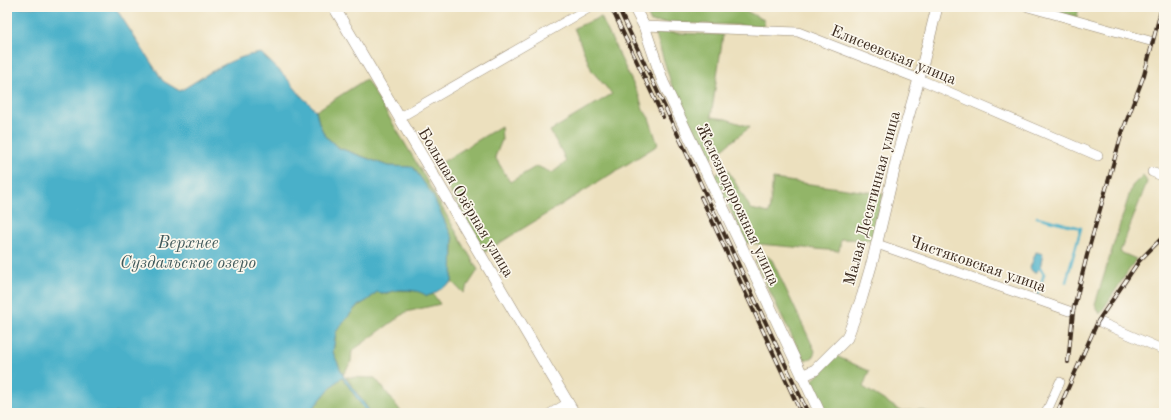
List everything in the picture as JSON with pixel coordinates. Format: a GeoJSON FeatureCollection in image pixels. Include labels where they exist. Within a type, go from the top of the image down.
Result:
{"type":"FeatureCollection","features":[{"type":"Feature","properties":{"kind":"street","name":"Большая Озёрная улица"},"geometry":{"type":"LineString","coordinates":[[334,7],[571,408]]}},
{"type":"Feature","properties":{"kind":"street","name":"Железнодорожная улица"},"geometry":{"type":"LineString","coordinates":[[634,7],[644,26],[663,82],[820,413]]}},
{"type":"Feature","properties":{"kind":"street","name":"Малая Десятинная улица"},"geometry":{"type":"LineString","coordinates":[[802,376],[814,370],[847,338],[862,297],[877,244],[899,149],[919,79],[937,7]]}},
{"type":"Feature","properties":{"kind":"street"},"geometry":{"type":"LineString","coordinates":[[1028,7],[1150,41]]}},
{"type":"Feature","properties":{"kind":"street"},"geometry":{"type":"LineString","coordinates":[[399,118],[589,8]]}},
{"type":"Feature","properties":{"kind":"street","name":"Елисеевская улица"},"geometry":{"type":"LineString","coordinates":[[644,26],[798,32],[919,79],[1098,156]]}},
{"type":"Feature","properties":{"kind":"street"},"geometry":{"type":"LineString","coordinates":[[1152,172],[1164,177]]}},
{"type":"Feature","properties":{"kind":"street","name":"Чистяковская улица"},"geometry":{"type":"LineString","coordinates":[[877,244],[1068,311]]}},
{"type":"Feature","properties":{"kind":"street"},"geometry":{"type":"LineString","coordinates":[[1102,323],[1164,350]]}},
{"type":"Feature","properties":{"kind":"street"},"geometry":{"type":"LineString","coordinates":[[808,388],[808,382],[814,370]]}},
{"type":"Feature","properties":{"kind":"street"},"geometry":{"type":"LineString","coordinates":[[1046,413],[1060,382]]}},
{"type":"Feature","properties":{"kind":"street"},"geometry":{"type":"LineString","coordinates":[[551,413],[571,408]]}},
{"type":"Feature","properties":{"kind":"green space"},"geometry":{"type":"Polygon","coordinates":[[[644,7],[738,7],[764,20],[764,26],[651,22],[644,7]]]}},
{"type":"Feature","properties":{"kind":"green space"},"geometry":{"type":"Polygon","coordinates":[[[1059,7],[1079,7],[1077,17],[1058,12],[1059,7]]]}},
{"type":"Feature","properties":{"kind":"green space"},"geometry":{"type":"Polygon","coordinates":[[[601,17],[639,96],[643,109],[649,118],[658,145],[485,252],[434,164],[441,163],[501,126],[502,140],[495,157],[510,182],[537,166],[552,173],[566,162],[550,131],[612,94],[592,71],[574,28],[601,17]]]}},
{"type":"Feature","properties":{"kind":"green space"},"geometry":{"type":"Polygon","coordinates":[[[655,32],[723,35],[711,117],[726,119],[750,127],[706,162],[671,83],[655,32]]]}},
{"type":"Feature","properties":{"kind":"green space"},"geometry":{"type":"Polygon","coordinates":[[[366,79],[478,270],[463,293],[452,282],[453,239],[432,194],[412,167],[388,166],[340,148],[325,136],[319,123],[316,111],[366,79]]]}},
{"type":"Feature","properties":{"kind":"green space"},"geometry":{"type":"Polygon","coordinates":[[[727,169],[751,209],[769,213],[773,179],[883,194],[872,240],[841,239],[839,251],[747,243],[713,176],[727,169]]]}},
{"type":"Feature","properties":{"kind":"green space"},"geometry":{"type":"Polygon","coordinates":[[[1143,175],[1147,182],[1120,252],[1136,259],[1100,314],[1095,304],[1132,186],[1143,175]]]}},
{"type":"Feature","properties":{"kind":"green space"},"geometry":{"type":"Polygon","coordinates":[[[758,256],[767,256],[772,260],[815,351],[813,357],[808,360],[803,359],[755,261],[758,256]]]}},
{"type":"Feature","properties":{"kind":"green space"},"geometry":{"type":"Polygon","coordinates":[[[398,290],[420,291],[427,296],[433,294],[440,304],[406,312],[352,351],[351,362],[343,375],[333,353],[336,332],[356,307],[368,300],[377,292],[384,294],[398,290]]]}},
{"type":"Feature","properties":{"kind":"green space"},"geometry":{"type":"Polygon","coordinates":[[[836,356],[869,371],[863,387],[901,411],[920,410],[932,413],[822,413],[811,389],[812,381],[836,356]]]}},
{"type":"Feature","properties":{"kind":"green space"},"geometry":{"type":"Polygon","coordinates":[[[342,377],[367,413],[309,413],[331,387],[342,377]]]}},
{"type":"Feature","properties":{"kind":"green space"},"geometry":{"type":"Polygon","coordinates":[[[346,377],[375,378],[402,413],[371,413],[346,377]]]}},
{"type":"Feature","properties":{"kind":"water","name":"Верхнее Суздальское озеро"},"geometry":{"type":"Polygon","coordinates":[[[7,7],[115,7],[163,81],[180,91],[228,63],[239,58],[261,53],[285,76],[316,111],[319,123],[325,136],[339,148],[388,166],[413,167],[432,194],[453,239],[452,282],[427,296],[417,291],[410,290],[399,290],[386,293],[377,292],[368,300],[356,307],[336,332],[333,352],[343,375],[371,413],[367,413],[342,377],[331,387],[309,413],[7,413],[7,7]]]}},
{"type":"Feature","properties":{"kind":"water"},"geometry":{"type":"Polygon","coordinates":[[[1036,252],[1043,254],[1040,268],[1036,272],[1033,272],[1030,268],[1036,252]]]}},
{"type":"Feature","properties":{"kind":"waterway"},"geometry":{"type":"LineString","coordinates":[[1037,217],[1081,228],[1066,282]]}},
{"type":"Feature","properties":{"kind":"waterway"},"geometry":{"type":"LineString","coordinates":[[1037,296],[1044,274],[1040,268]]}},
{"type":"Feature","properties":{"kind":"railway"},"geometry":{"type":"LineString","coordinates":[[611,7],[663,117]]}},
{"type":"Feature","properties":{"kind":"railway"},"geometry":{"type":"LineString","coordinates":[[618,7],[808,413]]}},
{"type":"Feature","properties":{"kind":"railway"},"geometry":{"type":"LineString","coordinates":[[1068,362],[1073,312],[1087,255],[1122,133],[1144,75],[1162,7]]}},
{"type":"Feature","properties":{"kind":"railway"},"geometry":{"type":"LineString","coordinates":[[701,197],[801,413]]}},
{"type":"Feature","properties":{"kind":"railway"},"geometry":{"type":"LineString","coordinates":[[1057,413],[1098,321],[1139,261],[1164,236]]}}]}
